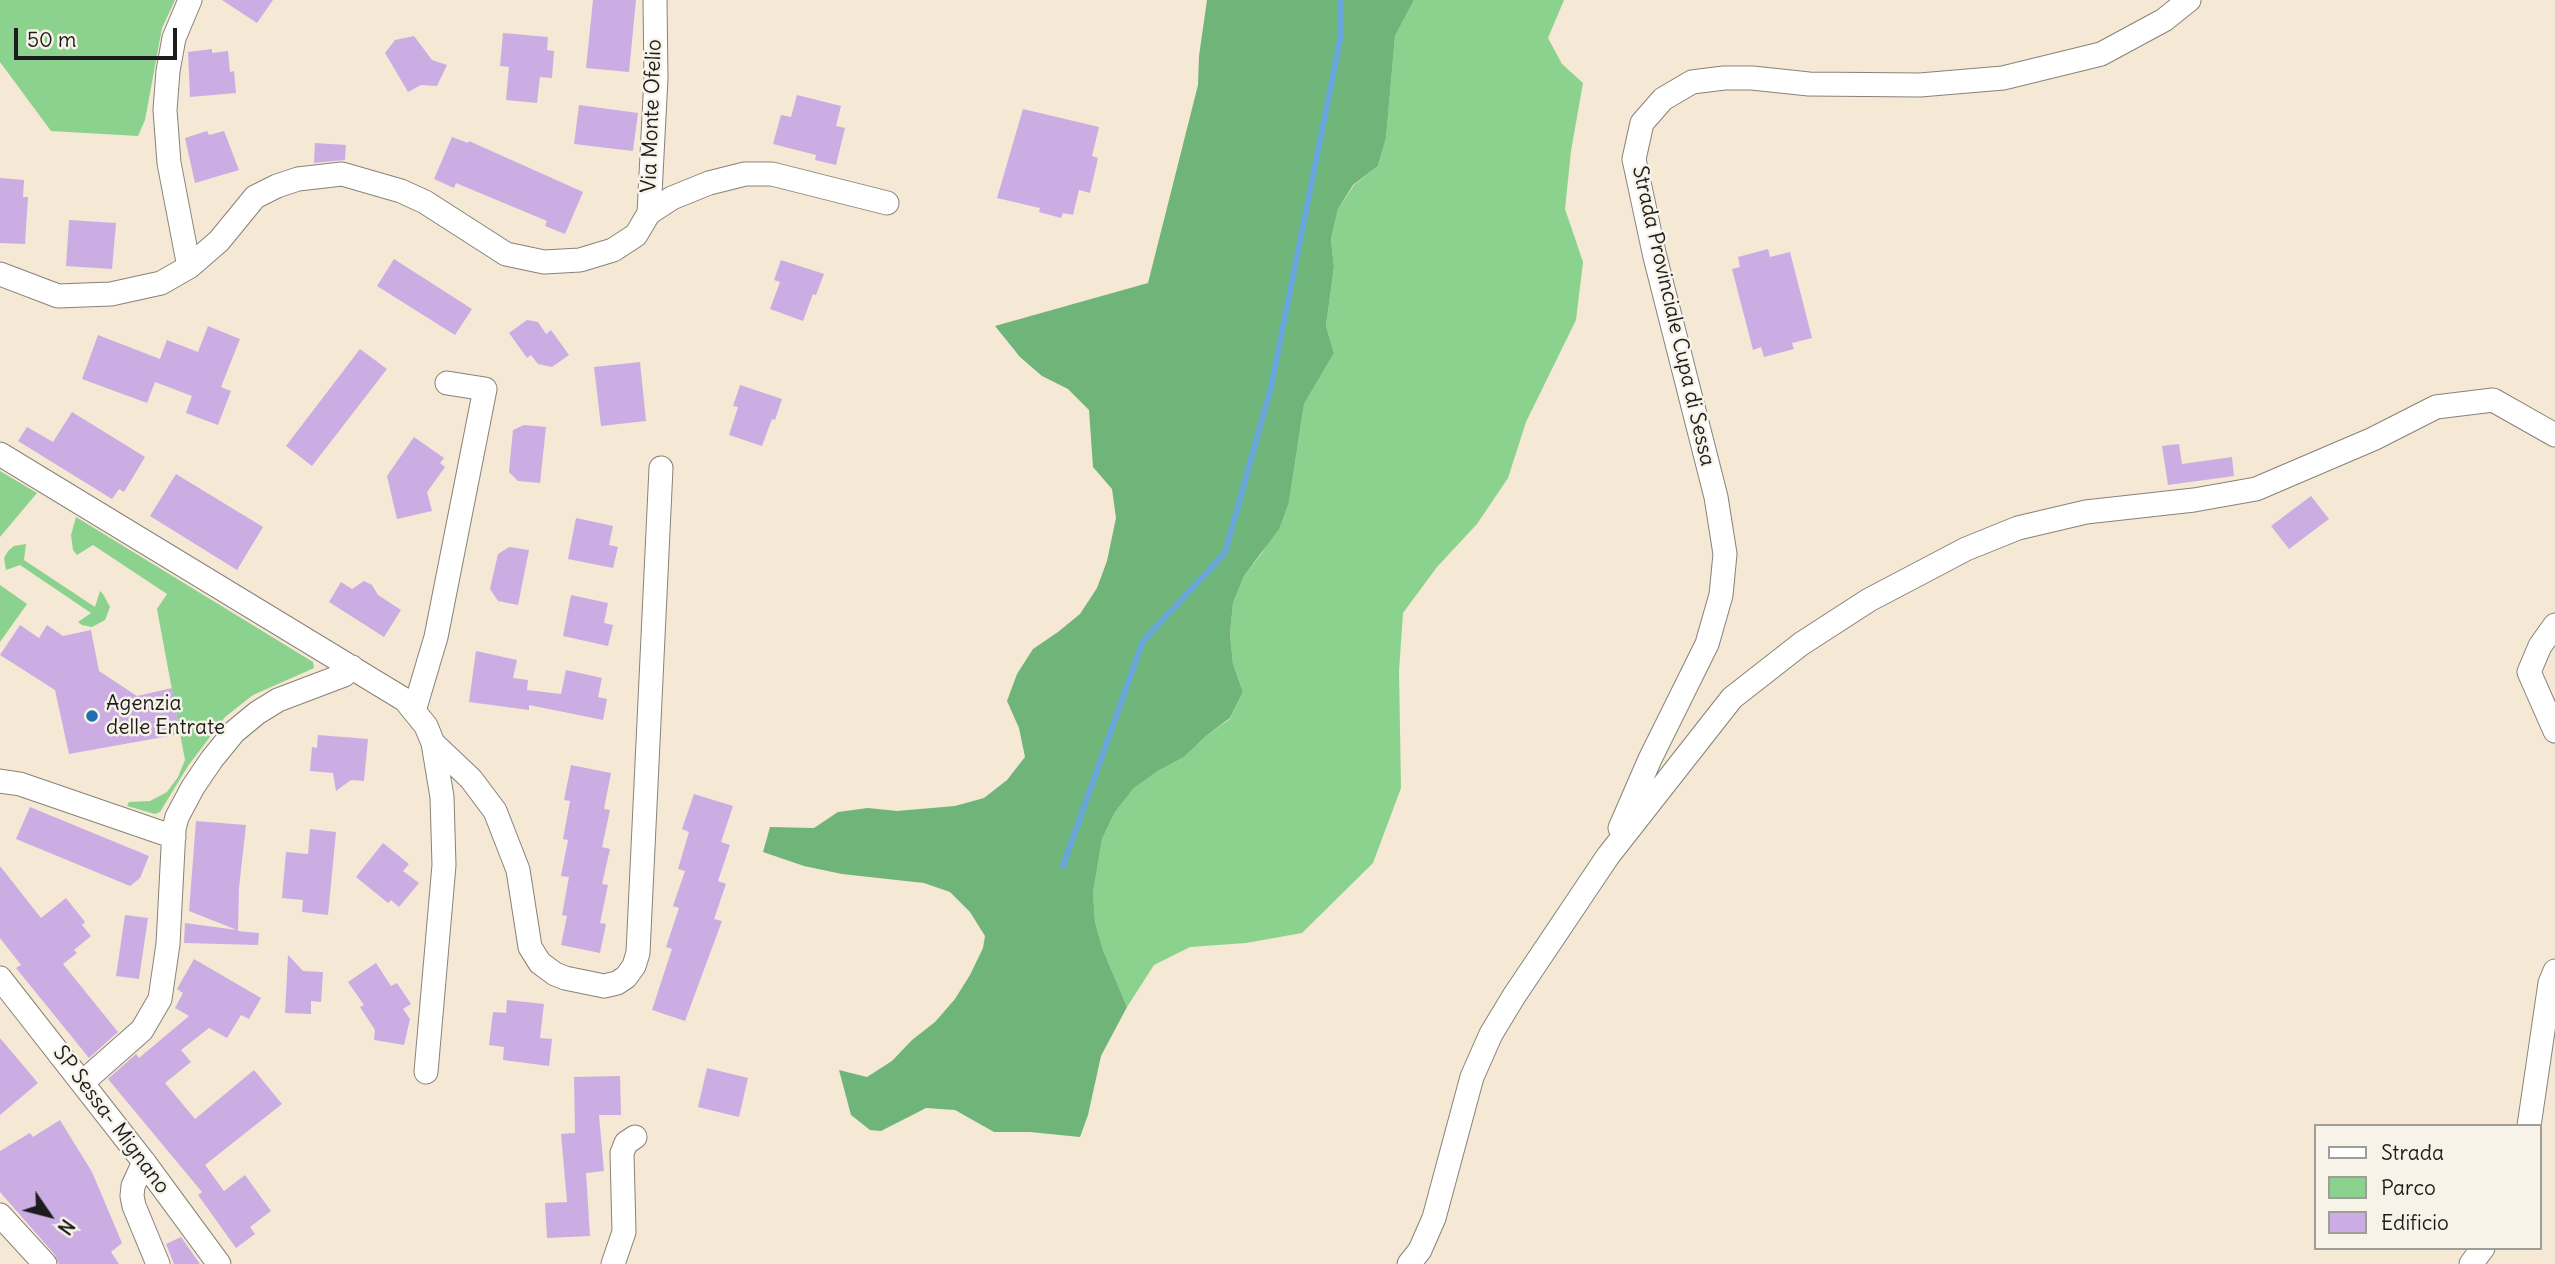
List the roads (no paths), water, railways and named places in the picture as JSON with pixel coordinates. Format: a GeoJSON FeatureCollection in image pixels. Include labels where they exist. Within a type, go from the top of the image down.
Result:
{"type":"FeatureCollection","features":[{"type":"Feature","properties":{"kind":"street"},"geometry":{"type":"LineString","coordinates":[[189,267],[169,163],[165,110],[174,38],[190,0]]}},
{"type":"Feature","properties":{"kind":"street","name":"Via Monte Ofelio"},"geometry":{"type":"LineString","coordinates":[[0,274],[58,296],[111,294],[161,283],[189,267],[219,241],[255,197],[298,179],[342,174],[401,191],[425,202],[506,254],[544,262],[580,260],[613,250],[636,234],[649,213],[656,78],[655,0]]}},
{"type":"Feature","properties":{"kind":"street","name":"Strada Provinciale Cupa di Sessa"},"geometry":{"type":"LineString","coordinates":[[1608,856],[1650,759],[1707,644],[1721,595],[1725,554],[1716,497],[1655,257],[1634,159],[1642,123],[1663,99],[1692,82],[1724,78],[1809,84],[1920,85],[2003,78],[2101,54],[2164,20],[2189,0]]}},
{"type":"Feature","properties":{"kind":"street"},"geometry":{"type":"LineString","coordinates":[[649,213],[672,198],[709,183],[744,174],[772,174],[887,203]]}},
{"type":"Feature","properties":{"kind":"street"},"geometry":{"type":"LineString","coordinates":[[414,710],[436,637],[485,389],[447,383]]}},
{"type":"Feature","properties":{"kind":"street"},"geometry":{"type":"LineString","coordinates":[[1418,1259],[1434,1218],[1472,1077],[1491,1034],[1608,856],[1732,698],[1801,644],[1869,600],[1966,549],[2018,528],[2086,512],[2194,500],[2256,489],[2374,439],[2436,407],[2493,400],[2555,435]]}},
{"type":"Feature","properties":{"kind":"street"},"geometry":{"type":"LineString","coordinates":[[0,454],[352,667],[405,701],[426,726],[433,743],[442,797],[444,865],[426,1072]]}},
{"type":"Feature","properties":{"kind":"street"},"geometry":{"type":"LineString","coordinates":[[433,743],[471,779],[495,811],[518,870],[530,947],[540,963],[565,978],[604,986],[617,983],[626,977],[634,966],[638,953],[661,468]]}},
{"type":"Feature","properties":{"kind":"street"},"geometry":{"type":"LineString","coordinates":[[2555,625],[2540,646],[2529,672],[2555,731]]}},
{"type":"Feature","properties":{"kind":"street"},"geometry":{"type":"LineString","coordinates":[[83,1083],[142,1030],[160,999],[169,944],[177,817],[212,758],[234,732],[278,700],[344,675],[352,667]]}},
{"type":"Feature","properties":{"kind":"street"},"geometry":{"type":"LineString","coordinates":[[0,781],[20,784],[174,837]]}},
{"type":"Feature","properties":{"kind":"street"},"geometry":{"type":"LineString","coordinates":[[2529,1124],[2550,983],[2555,971]]}},
{"type":"Feature","properties":{"kind":"street","name":"SP Sessa- Mignano"},"geometry":{"type":"LineString","coordinates":[[0,978],[145,1162],[219,1264]]}},
{"type":"Feature","properties":{"kind":"street"},"geometry":{"type":"LineString","coordinates":[[613,1264],[624,1232],[622,1153],[626,1143],[635,1137]]}},
{"type":"Feature","properties":{"kind":"street"},"geometry":{"type":"LineString","coordinates":[[145,1162],[133,1186],[132,1196],[158,1264]]}},
{"type":"Feature","properties":{"kind":"street"},"geometry":{"type":"LineString","coordinates":[[0,1215],[44,1264]]}},
{"type":"Feature","properties":{"kind":"waterway"},"geometry":{"type":"LineString","coordinates":[[1063,866],[1143,641],[1225,553],[1271,387],[1341,35],[1340,0]]}},
{"type":"Feature","properties":{"kind":"place","name":"Agenzia delle Entrate"},"geometry":{"type":"Point","coordinates":[92,716]}}]}
